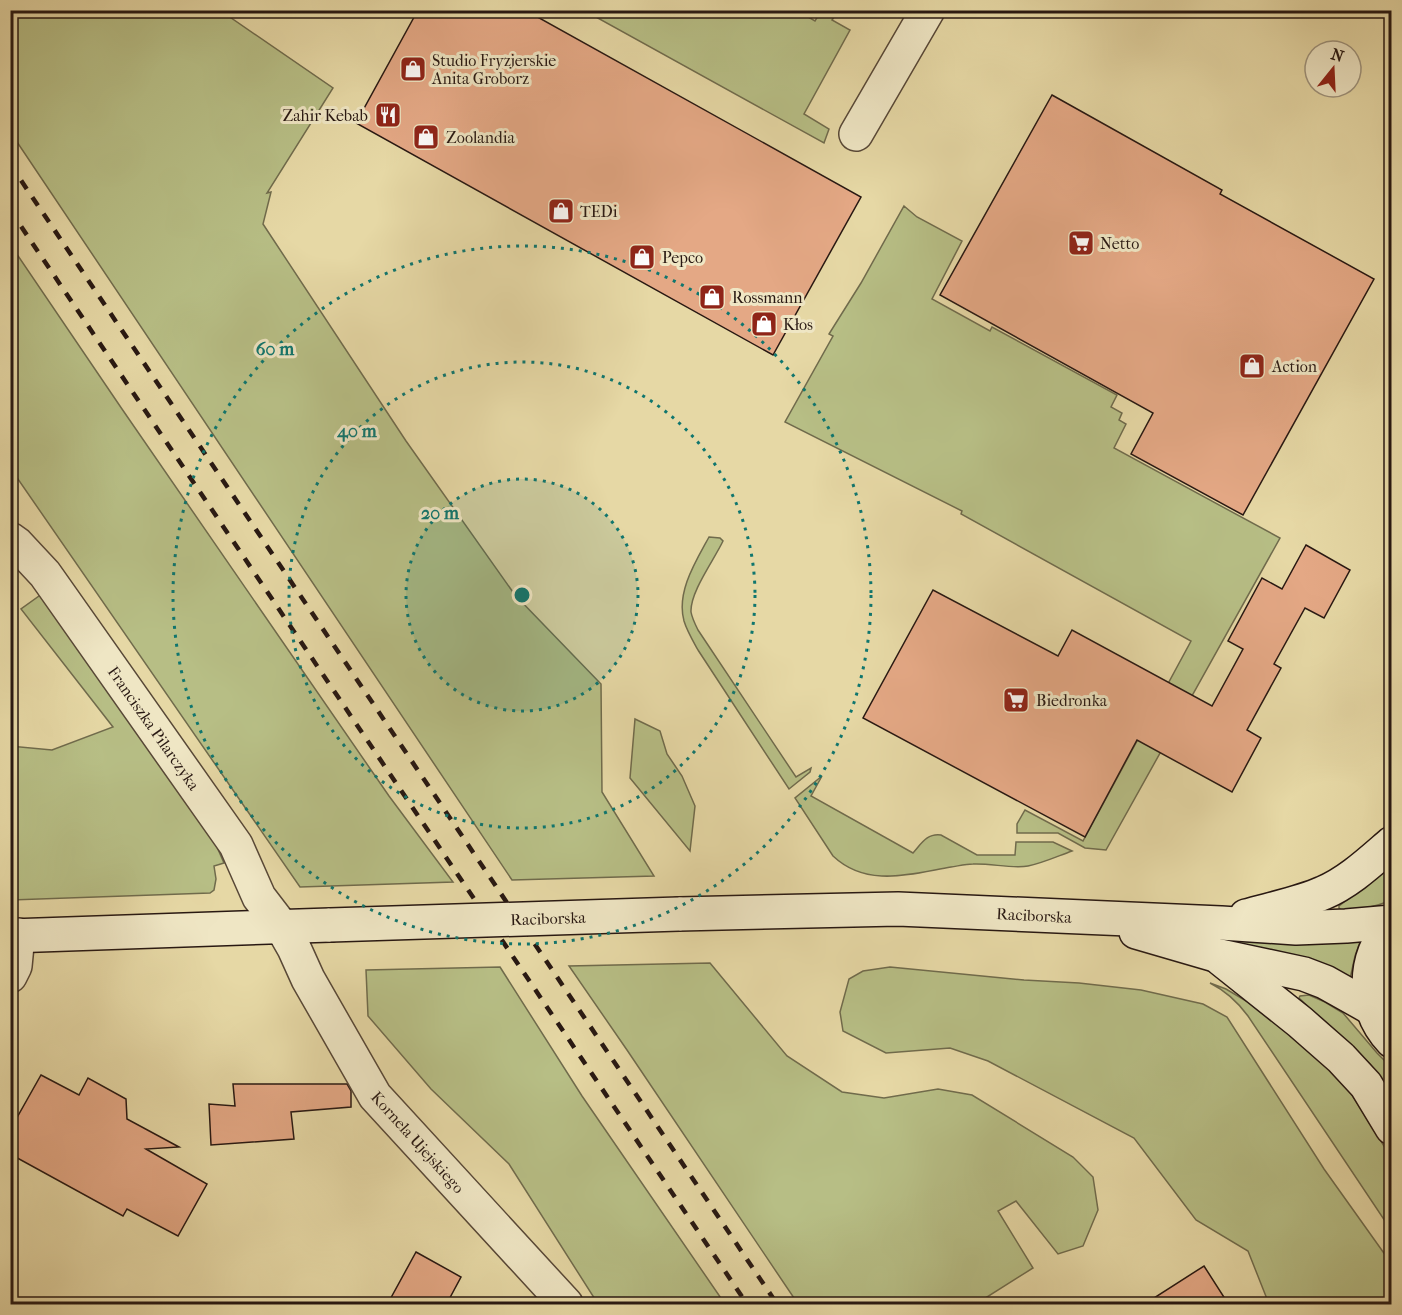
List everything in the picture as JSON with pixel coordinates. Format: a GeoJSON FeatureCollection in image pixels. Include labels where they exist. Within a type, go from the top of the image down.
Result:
{"type":"FeatureCollection","features":[{"type":"Feature","properties":{"kind":"main road"},"geometry":{"type":"LineString","coordinates":[[856,134],[928,10]]}},
{"type":"Feature","properties":{"kind":"main road","name":"Franciszka Pilarczyka"},"geometry":{"type":"LineString","coordinates":[[10,539],[45,574],[237,845],[259,897],[282,927]]}},
{"type":"Feature","properties":{"kind":"main road"},"geometry":{"type":"LineString","coordinates":[[1221,922],[1317,896],[1357,872],[1392,843]]}},
{"type":"Feature","properties":{"kind":"main road","name":"Raciborska"},"geometry":{"type":"LineString","coordinates":[[14,936],[898,909],[1221,922],[1296,928],[1392,924]]}},
{"type":"Feature","properties":{"kind":"main road","name":"Raciborska"},"geometry":{"type":"LineString","coordinates":[[1086,918],[1215,955],[1315,978],[1373,1009]]}},
{"type":"Feature","properties":{"kind":"main road"},"geometry":{"type":"LineString","coordinates":[[1392,924],[1381,938],[1370,965],[1369,987],[1376,1017],[1384,1033],[1392,1041]]}},
{"type":"Feature","properties":{"kind":"main road","name":"Kornela Ujejskiego"},"geometry":{"type":"LineString","coordinates":[[282,927],[308,979],[375,1096],[566,1305]]}},
{"type":"Feature","properties":{"kind":"main road"},"geometry":{"type":"LineString","coordinates":[[10,976],[15,966],[14,936]]}},
{"type":"Feature","properties":{"kind":"main road"},"geometry":{"type":"LineString","coordinates":[[1215,955],[1300,1022],[1341,1058],[1366,1085],[1392,1128]]}},
{"type":"Feature","properties":{"kind":"green space"},"geometry":{"type":"Polygon","coordinates":[[[796,10],[815,21],[821,11],[838,11],[832,20],[850,30],[804,114],[829,129],[824,143],[585,11],[796,10]]]}},
{"type":"Feature","properties":{"kind":"green space"},"geometry":{"type":"Polygon","coordinates":[[[10,11],[221,11],[333,88],[267,193],[271,192],[263,224],[406,441],[515,595],[601,684],[602,792],[654,876],[512,880],[11,133],[10,11]]]}},
{"type":"Feature","properties":{"kind":"green space"},"geometry":{"type":"Polygon","coordinates":[[[904,206],[917,217],[962,241],[932,299],[990,331],[992,327],[1117,395],[1111,407],[1122,413],[1119,420],[1126,424],[1114,448],[1280,538],[1106,850],[1085,848],[1058,833],[1017,833],[1017,824],[1025,810],[1083,841],[1191,641],[961,514],[962,511],[785,422],[833,336],[829,334],[861,283],[904,206]]]}},
{"type":"Feature","properties":{"kind":"green space"},"geometry":{"type":"Polygon","coordinates":[[[10,244],[389,796],[453,882],[300,887],[11,469],[10,244]]]}},
{"type":"Feature","properties":{"kind":"green space"},"geometry":{"type":"Polygon","coordinates":[[[709,537],[720,538],[723,541],[694,595],[692,616],[698,630],[796,777],[811,768],[810,772],[789,789],[698,650],[684,621],[682,610],[685,588],[693,566],[709,537]]]}},
{"type":"Feature","properties":{"kind":"green space"},"geometry":{"type":"Polygon","coordinates":[[[46,591],[202,813],[224,863],[214,866],[216,879],[214,890],[210,893],[11,900],[10,746],[52,750],[113,727],[21,609],[46,591]]]}},
{"type":"Feature","properties":{"kind":"green space"},"geometry":{"type":"Polygon","coordinates":[[[635,719],[660,731],[667,754],[682,776],[695,806],[690,851],[630,778],[635,719]]]}},
{"type":"Feature","properties":{"kind":"green space"},"geometry":{"type":"Polygon","coordinates":[[[822,776],[811,796],[913,853],[925,840],[936,835],[941,835],[977,855],[1015,855],[1016,842],[1053,842],[1072,851],[1022,867],[970,864],[889,876],[860,872],[846,866],[833,856],[795,798],[822,776]]]}},
{"type":"Feature","properties":{"kind":"green space"},"geometry":{"type":"Polygon","coordinates":[[[1391,866],[1391,900],[1367,908],[1341,910],[1339,908],[1339,906],[1391,866]]]}},
{"type":"Feature","properties":{"kind":"green space"},"geometry":{"type":"Polygon","coordinates":[[[1241,939],[1360,940],[1360,942],[1350,979],[1240,946],[1241,939]]]}},
{"type":"Feature","properties":{"kind":"green space"},"geometry":{"type":"Polygon","coordinates":[[[710,963],[787,1056],[842,1092],[884,1098],[938,1089],[972,1095],[1073,1157],[1093,1177],[1098,1210],[1083,1246],[1058,1254],[1016,1201],[998,1211],[1033,1268],[976,1304],[798,1304],[569,966],[710,963]]]}},
{"type":"Feature","properties":{"kind":"green space"},"geometry":{"type":"Polygon","coordinates":[[[500,967],[582,1096],[725,1304],[598,1304],[509,1164],[431,1089],[368,1016],[366,970],[500,967]]]}},
{"type":"Feature","properties":{"kind":"green space"},"geometry":{"type":"Polygon","coordinates":[[[890,967],[1141,990],[1203,1004],[1227,1017],[1324,1169],[1391,1263],[1391,1304],[1269,1304],[1248,1251],[1196,1220],[1134,1138],[988,1061],[950,1048],[886,1053],[843,1031],[840,1012],[849,979],[863,971],[890,967]]]}},
{"type":"Feature","properties":{"kind":"green space"},"geometry":{"type":"Polygon","coordinates":[[[1210,983],[1226,989],[1258,1008],[1295,1037],[1344,1082],[1389,1154],[1391,1161],[1391,1230],[1248,1016],[1231,997],[1210,983]]]}},
{"type":"Feature","properties":{"kind":"green space"},"geometry":{"type":"Polygon","coordinates":[[[1309,995],[1343,1013],[1391,1067],[1391,1095],[1370,1064],[1299,998],[1309,995]]]}},
{"type":"Feature","properties":{"kind":"building"},"geometry":{"type":"Polygon","coordinates":[[[418,10],[525,10],[861,197],[773,355],[356,123],[418,10]]]}},
{"type":"Feature","properties":{"kind":"building"},"geometry":{"type":"Polygon","coordinates":[[[1052,95],[1222,190],[1220,194],[1374,279],[1243,515],[1131,454],[1153,413],[940,295],[1052,95]]]}},
{"type":"Feature","properties":{"kind":"building","name":"Biedronka"},"geometry":{"type":"Polygon","coordinates":[[[1306,545],[1350,570],[1324,618],[1305,608],[1274,664],[1281,668],[1247,730],[1261,738],[1232,792],[1137,740],[1085,837],[863,718],[933,590],[1058,656],[1072,630],[1212,706],[1243,649],[1228,641],[1262,578],[1282,589],[1306,545]]]}},
{"type":"Feature","properties":{"kind":"building"},"geometry":{"type":"Polygon","coordinates":[[[41,1075],[79,1095],[88,1078],[126,1099],[127,1119],[179,1147],[146,1149],[207,1184],[178,1236],[127,1209],[123,1216],[10,1154],[10,1130],[41,1075]]]}},
{"type":"Feature","properties":{"kind":"building"},"geometry":{"type":"Polygon","coordinates":[[[233,1084],[347,1084],[351,1091],[351,1107],[291,1112],[294,1139],[211,1145],[209,1104],[235,1106],[233,1084]]]}},
{"type":"Feature","properties":{"kind":"building"},"geometry":{"type":"Polygon","coordinates":[[[416,1252],[461,1277],[446,1305],[387,1305],[416,1252]]]}},
{"type":"Feature","properties":{"kind":"building"},"geometry":{"type":"Polygon","coordinates":[[[1204,1266],[1229,1305],[1143,1305],[1204,1266]]]}},
{"type":"Feature","properties":{"kind":"railway"},"geometry":{"type":"LineString","coordinates":[[10,164],[777,1304]]}},
{"type":"Feature","properties":{"kind":"railway"},"geometry":{"type":"LineString","coordinates":[[10,210],[747,1304]]}},
{"type":"Feature","properties":{"kind":"place","name":"Studio Fryzjerskie Anita Groborz"},"geometry":{"type":"Point","coordinates":[413,69]}},
{"type":"Feature","properties":{"kind":"place","name":"Zahir Kebab"},"geometry":{"type":"Point","coordinates":[388,115]}},
{"type":"Feature","properties":{"kind":"place","name":"Zoolandia"},"geometry":{"type":"Point","coordinates":[426,137]}},
{"type":"Feature","properties":{"kind":"place","name":"TEDi"},"geometry":{"type":"Point","coordinates":[561,211]}},
{"type":"Feature","properties":{"kind":"place","name":"Netto"},"geometry":{"type":"Point","coordinates":[1081,243]}},
{"type":"Feature","properties":{"kind":"place","name":"Pepco"},"geometry":{"type":"Point","coordinates":[642,257]}},
{"type":"Feature","properties":{"kind":"place","name":"Rossmann"},"geometry":{"type":"Point","coordinates":[712,297]}},
{"type":"Feature","properties":{"kind":"place","name":"Kłos"},"geometry":{"type":"Point","coordinates":[764,324]}},
{"type":"Feature","properties":{"kind":"place","name":"Action"},"geometry":{"type":"Point","coordinates":[1252,366]}},
{"type":"Feature","properties":{"kind":"place","name":"Biedronka"},"geometry":{"type":"Point","coordinates":[1016,700]}}]}
